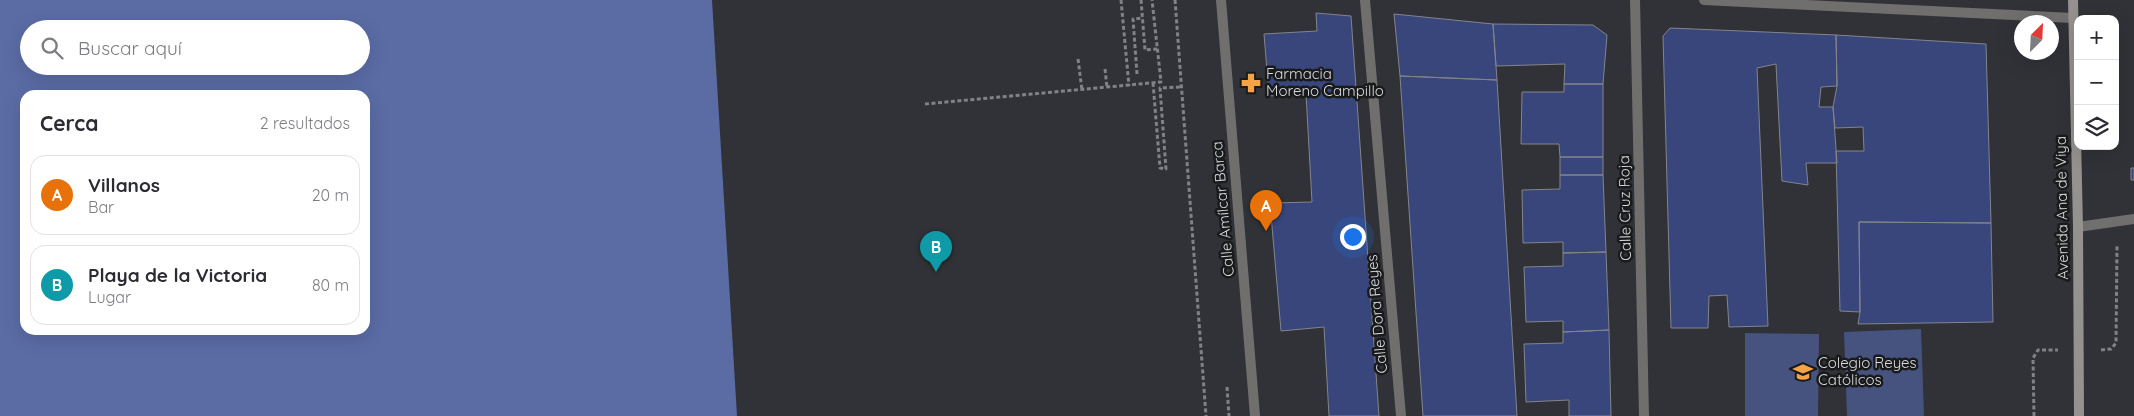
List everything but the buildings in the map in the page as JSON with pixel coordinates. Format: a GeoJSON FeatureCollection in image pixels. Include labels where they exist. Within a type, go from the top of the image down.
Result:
{"type":"FeatureCollection","features":[{"type":"Feature","properties":{"kind":"main road","name":"Avenida Ana de Viya"},"geometry":{"type":"LineString","coordinates":[[2073,0],[2078,227],[2079,416]]}},
{"type":"Feature","properties":{"kind":"street","name":"Calle Amílcar Barca"},"geometry":{"type":"LineString","coordinates":[[1221,0],[1255,416]]}},
{"type":"Feature","properties":{"kind":"street","name":"Calle Dora Reyes"},"geometry":{"type":"LineString","coordinates":[[1365,0],[1401,416]]}},
{"type":"Feature","properties":{"kind":"street","name":"Calle Cruz Roja"},"geometry":{"type":"LineString","coordinates":[[1635,0],[1644,416]]}},
{"type":"Feature","properties":{"kind":"street"},"geometry":{"type":"LineString","coordinates":[[1704,0],[2073,18]]}},
{"type":"Feature","properties":{"kind":"street"},"geometry":{"type":"LineString","coordinates":[[2078,227],[2134,220]]}},
{"type":"Feature","properties":{"kind":"path"},"geometry":{"type":"LineString","coordinates":[[1121,0],[1129,86]]}},
{"type":"Feature","properties":{"kind":"path"},"geometry":{"type":"LineString","coordinates":[[1141,0],[1145,50],[1157,49]]}},
{"type":"Feature","properties":{"kind":"path"},"geometry":{"type":"LineString","coordinates":[[925,104],[1161,82],[1152,0]]}},
{"type":"Feature","properties":{"kind":"path"},"geometry":{"type":"LineString","coordinates":[[1174,0],[1206,416]]}},
{"type":"Feature","properties":{"kind":"path"},"geometry":{"type":"LineString","coordinates":[[1137,74],[1132,19],[1142,18]]}},
{"type":"Feature","properties":{"kind":"path"},"geometry":{"type":"LineString","coordinates":[[1078,59],[1082,90]]}},
{"type":"Feature","properties":{"kind":"path"},"geometry":{"type":"LineString","coordinates":[[1105,69],[1108,88]]}},
{"type":"Feature","properties":{"kind":"path"},"geometry":{"type":"LineString","coordinates":[[1153,83],[1160,168],[1166,169],[1160,88],[1181,86]]}},
{"type":"Feature","properties":{"kind":"shaded area"},"geometry":{"type":"Polygon","coordinates":[[[0,0],[712,0],[737,416],[0,416],[0,0]]]}},
{"type":"Feature","properties":{"kind":"shaded area"},"geometry":{"type":"Polygon","coordinates":[[[1921,329],[1924,416],[1847,416],[1844,332],[1921,329]]]}},
{"type":"Feature","properties":{"kind":"shaded area"},"geometry":{"type":"Polygon","coordinates":[[[1745,333],[1819,334],[1818,416],[1745,416],[1745,333]]]}},
{"type":"Feature","properties":{"kind":"place","name":"Farmacia Moreno Campillo"},"geometry":{"type":"Point","coordinates":[1251,83]}},
{"type":"Feature","properties":{"kind":"place","name":"Villanos"},"geometry":{"type":"Point","coordinates":[1266,231]}},
{"type":"Feature","properties":{"kind":"place","name":"Playa de la Victoria"},"geometry":{"type":"Point","coordinates":[936,272]}},
{"type":"Feature","properties":{"kind":"place","name":"Colegio Reyes Católicos"},"geometry":{"type":"Point","coordinates":[1803,372]}}]}
